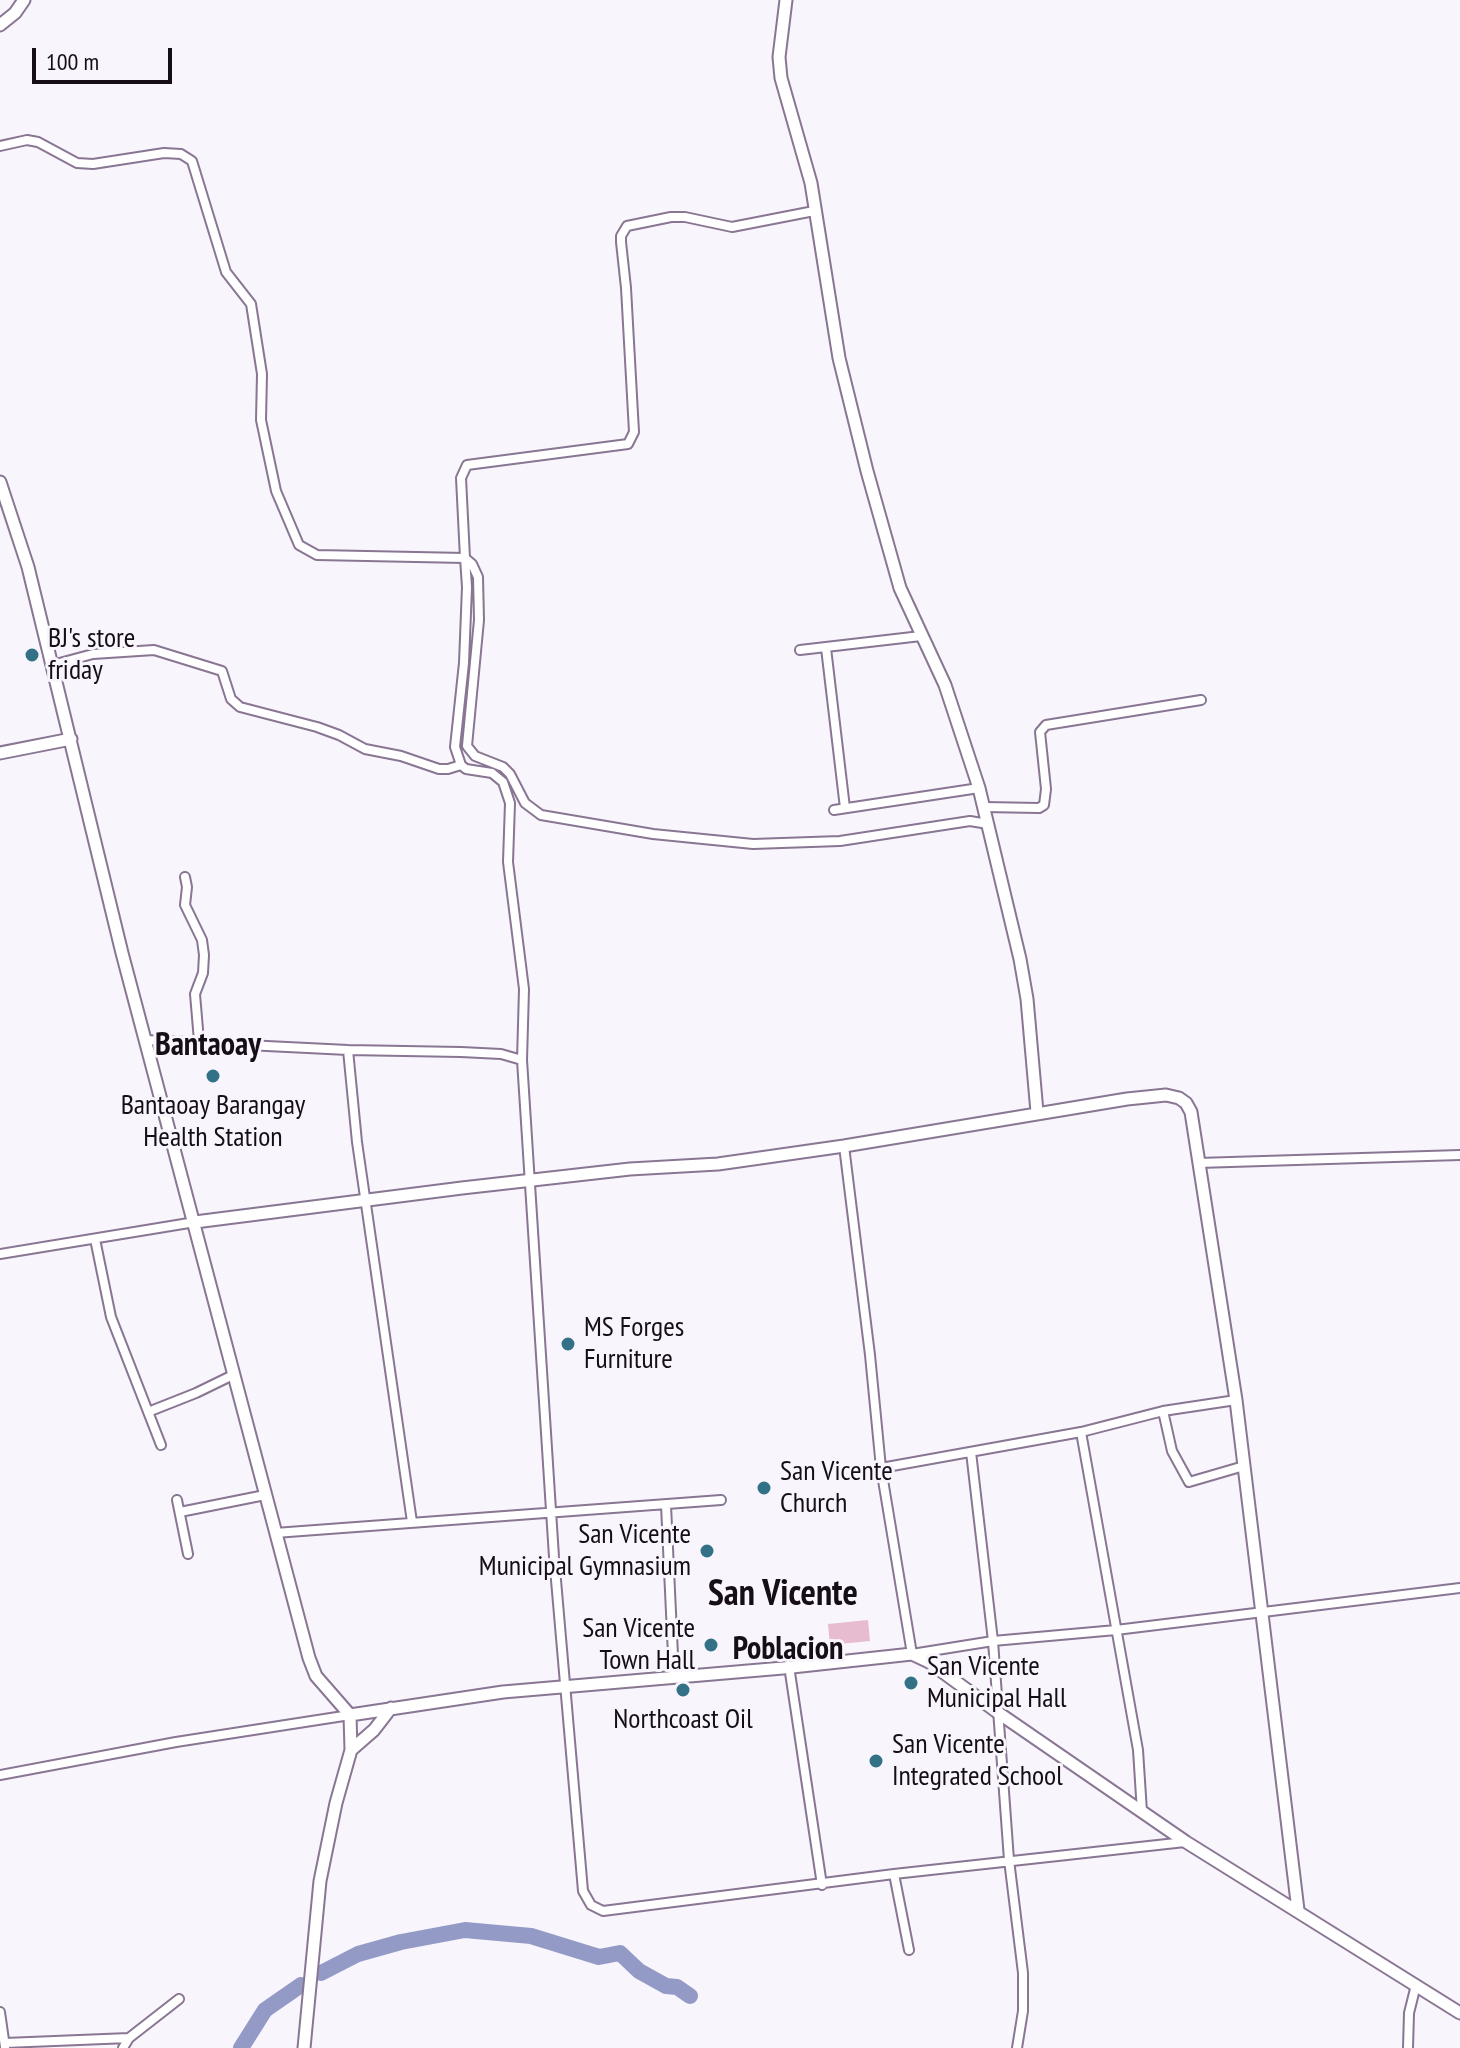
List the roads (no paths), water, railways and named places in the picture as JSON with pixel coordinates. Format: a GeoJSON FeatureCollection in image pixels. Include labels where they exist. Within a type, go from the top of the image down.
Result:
{"type":"FeatureCollection","features":[{"type":"Feature","properties":{"kind":"street"},"geometry":{"type":"LineString","coordinates":[[0,25],[15,13],[24,0]]}},
{"type":"Feature","properties":{"kind":"street"},"geometry":{"type":"LineString","coordinates":[[786,0],[779,57],[781,78],[805,161],[839,358],[900,588],[945,685],[984,807],[1027,999],[1037,1112]]}},
{"type":"Feature","properties":{"kind":"street"},"geometry":{"type":"LineString","coordinates":[[0,146],[27,140],[38,142],[77,163],[93,164],[164,153],[181,154],[192,161],[226,272],[251,304],[260,353],[261,420],[269,464],[276,491],[299,545],[317,555],[465,558],[472,564],[478,577],[479,620],[467,746],[475,756],[503,767],[525,803],[541,815],[653,834],[753,844],[840,841],[970,821],[988,824]]}},
{"type":"Feature","properties":{"kind":"street"},"geometry":{"type":"LineString","coordinates":[[814,211],[732,227],[685,217],[627,226],[621,242],[634,432],[628,444],[467,465],[461,478],[467,587],[464,663],[455,747],[461,765],[473,771],[492,773],[508,791],[508,862],[524,989],[522,1060],[554,1557],[583,1891],[591,1905],[603,1911],[1009,1860],[1186,1842]]}},
{"type":"Feature","properties":{"kind":"street"},"geometry":{"type":"LineString","coordinates":[[0,482],[28,567],[145,1040],[313,1671],[350,1715],[351,1750],[320,1881],[304,2048]]}},
{"type":"Feature","properties":{"kind":"street"},"geometry":{"type":"LineString","coordinates":[[800,650],[921,636]]}},
{"type":"Feature","properties":{"kind":"street"},"geometry":{"type":"LineString","coordinates":[[826,648],[845,808]]}},
{"type":"Feature","properties":{"kind":"street"},"geometry":{"type":"LineString","coordinates":[[52,665],[93,654],[154,650],[222,671],[231,699],[240,707],[317,727],[365,749],[401,756],[439,769],[461,765]]}},
{"type":"Feature","properties":{"kind":"street"},"geometry":{"type":"LineString","coordinates":[[984,807],[1039,808],[1044,805],[1046,789],[1040,732],[1046,725],[1201,700]]}},
{"type":"Feature","properties":{"kind":"street"},"geometry":{"type":"LineString","coordinates":[[0,753],[71,739]]}},
{"type":"Feature","properties":{"kind":"street"},"geometry":{"type":"LineString","coordinates":[[834,810],[979,788]]}},
{"type":"Feature","properties":{"kind":"street"},"geometry":{"type":"LineString","coordinates":[[185,877],[185,905],[202,940],[204,955],[203,973],[195,994],[199,1041]]}},
{"type":"Feature","properties":{"kind":"street"},"geometry":{"type":"LineString","coordinates":[[145,1040],[501,1054],[522,1060]]}},
{"type":"Feature","properties":{"kind":"street"},"geometry":{"type":"LineString","coordinates":[[348,1050],[351,1090],[412,1522]]}},
{"type":"Feature","properties":{"kind":"street"},"geometry":{"type":"LineString","coordinates":[[0,1254],[195,1222],[630,1169],[718,1164],[1127,1099],[1166,1095],[1179,1098],[1191,1112],[1236,1400],[1298,1910]]}},
{"type":"Feature","properties":{"kind":"street"},"geometry":{"type":"LineString","coordinates":[[844,1146],[881,1468],[912,1654]]}},
{"type":"Feature","properties":{"kind":"street"},"geometry":{"type":"LineString","coordinates":[[1198,1163],[1460,1155]]}},
{"type":"Feature","properties":{"kind":"street"},"geometry":{"type":"LineString","coordinates":[[95,1239],[111,1317],[161,1445]]}},
{"type":"Feature","properties":{"kind":"street"},"geometry":{"type":"LineString","coordinates":[[148,1412],[233,1375]]}},
{"type":"Feature","properties":{"kind":"street"},"geometry":{"type":"LineString","coordinates":[[881,1468],[1081,1432],[1163,1411],[1236,1400]]}},
{"type":"Feature","properties":{"kind":"street"},"geometry":{"type":"LineString","coordinates":[[1163,1411],[1169,1443],[1186,1480],[1192,1482],[1244,1466]]}},
{"type":"Feature","properties":{"kind":"street"},"geometry":{"type":"LineString","coordinates":[[1081,1432],[1138,1750],[1142,1812]]}},
{"type":"Feature","properties":{"kind":"street"},"geometry":{"type":"LineString","coordinates":[[971,1452],[993,1641],[1009,1860],[1023,1973],[1023,2011],[1017,2048]]}},
{"type":"Feature","properties":{"kind":"street"},"geometry":{"type":"LineString","coordinates":[[180,1512],[265,1495]]}},
{"type":"Feature","properties":{"kind":"street"},"geometry":{"type":"LineString","coordinates":[[177,1500],[188,1554]]}},
{"type":"Feature","properties":{"kind":"street"},"geometry":{"type":"LineString","coordinates":[[275,1533],[721,1500]]}},
{"type":"Feature","properties":{"kind":"street"},"geometry":{"type":"LineString","coordinates":[[666,1505],[674,1677]]}},
{"type":"Feature","properties":{"kind":"street"},"geometry":{"type":"LineString","coordinates":[[0,1775],[176,1742],[503,1692],[912,1654],[993,1641],[1116,1630],[1460,1588]]}},
{"type":"Feature","properties":{"kind":"street"},"geometry":{"type":"LineString","coordinates":[[912,1654],[929,1662],[1186,1842],[1460,2013]]}},
{"type":"Feature","properties":{"kind":"street"},"geometry":{"type":"LineString","coordinates":[[789,1666],[822,1885]]}},
{"type":"Feature","properties":{"kind":"street"},"geometry":{"type":"LineString","coordinates":[[351,1750],[374,1730],[391,1708]]}},
{"type":"Feature","properties":{"kind":"street"},"geometry":{"type":"LineString","coordinates":[[894,1874],[909,1950]]}},
{"type":"Feature","properties":{"kind":"street"},"geometry":{"type":"LineString","coordinates":[[1408,2048],[1409,2013],[1416,1985]]}},
{"type":"Feature","properties":{"kind":"street"},"geometry":{"type":"LineString","coordinates":[[123,2048],[129,2038],[179,1999]]}},
{"type":"Feature","properties":{"kind":"street"},"geometry":{"type":"LineString","coordinates":[[0,2012],[5,2046],[129,2038]]}},
{"type":"Feature","properties":{"kind":"waterway"},"geometry":{"type":"LineString","coordinates":[[321,1973],[358,1954],[465,1930],[531,1936],[599,1957],[620,1953],[639,1971],[690,1996]]}},
{"type":"Feature","properties":{"kind":"waterway"},"geometry":{"type":"LineString","coordinates":[[241,2048],[265,2010],[301,1985]]}},
{"type":"Feature","properties":{"kind":"place","name":"BJ's store friday"},"geometry":{"type":"Point","coordinates":[32,655]}},
{"type":"Feature","properties":{"kind":"place","name":"Bantaoay Barangay Health Station"},"geometry":{"type":"Point","coordinates":[213,1076]}},
{"type":"Feature","properties":{"kind":"place","name":"MS Forges Furniture"},"geometry":{"type":"Point","coordinates":[568,1344]}},
{"type":"Feature","properties":{"kind":"place","name":"San Vicente Church"},"geometry":{"type":"Point","coordinates":[764,1488]}},
{"type":"Feature","properties":{"kind":"place","name":"San Vicente Municipal Gymnasium"},"geometry":{"type":"Point","coordinates":[707,1551]}},
{"type":"Feature","properties":{"kind":"place","name":"San Vicente Town Hall"},"geometry":{"type":"Point","coordinates":[711,1645]}},
{"type":"Feature","properties":{"kind":"place","name":"San Vicente Municipal Hall"},"geometry":{"type":"Point","coordinates":[911,1683]}},
{"type":"Feature","properties":{"kind":"place","name":"Northcoast Oil"},"geometry":{"type":"Point","coordinates":[683,1690]}},
{"type":"Feature","properties":{"kind":"place","name":"San Vicente Integrated School"},"geometry":{"type":"Point","coordinates":[876,1761]}},
{"type":"Feature","properties":{"kind":"district","name":"Bantaoay"},"geometry":{"type":"Point","coordinates":[208,1046]}},
{"type":"Feature","properties":{"kind":"district","name":"San Vicente"},"geometry":{"type":"Point","coordinates":[783,1595]}},
{"type":"Feature","properties":{"kind":"district","name":"Poblacion"},"geometry":{"type":"Point","coordinates":[788,1650]}}]}
